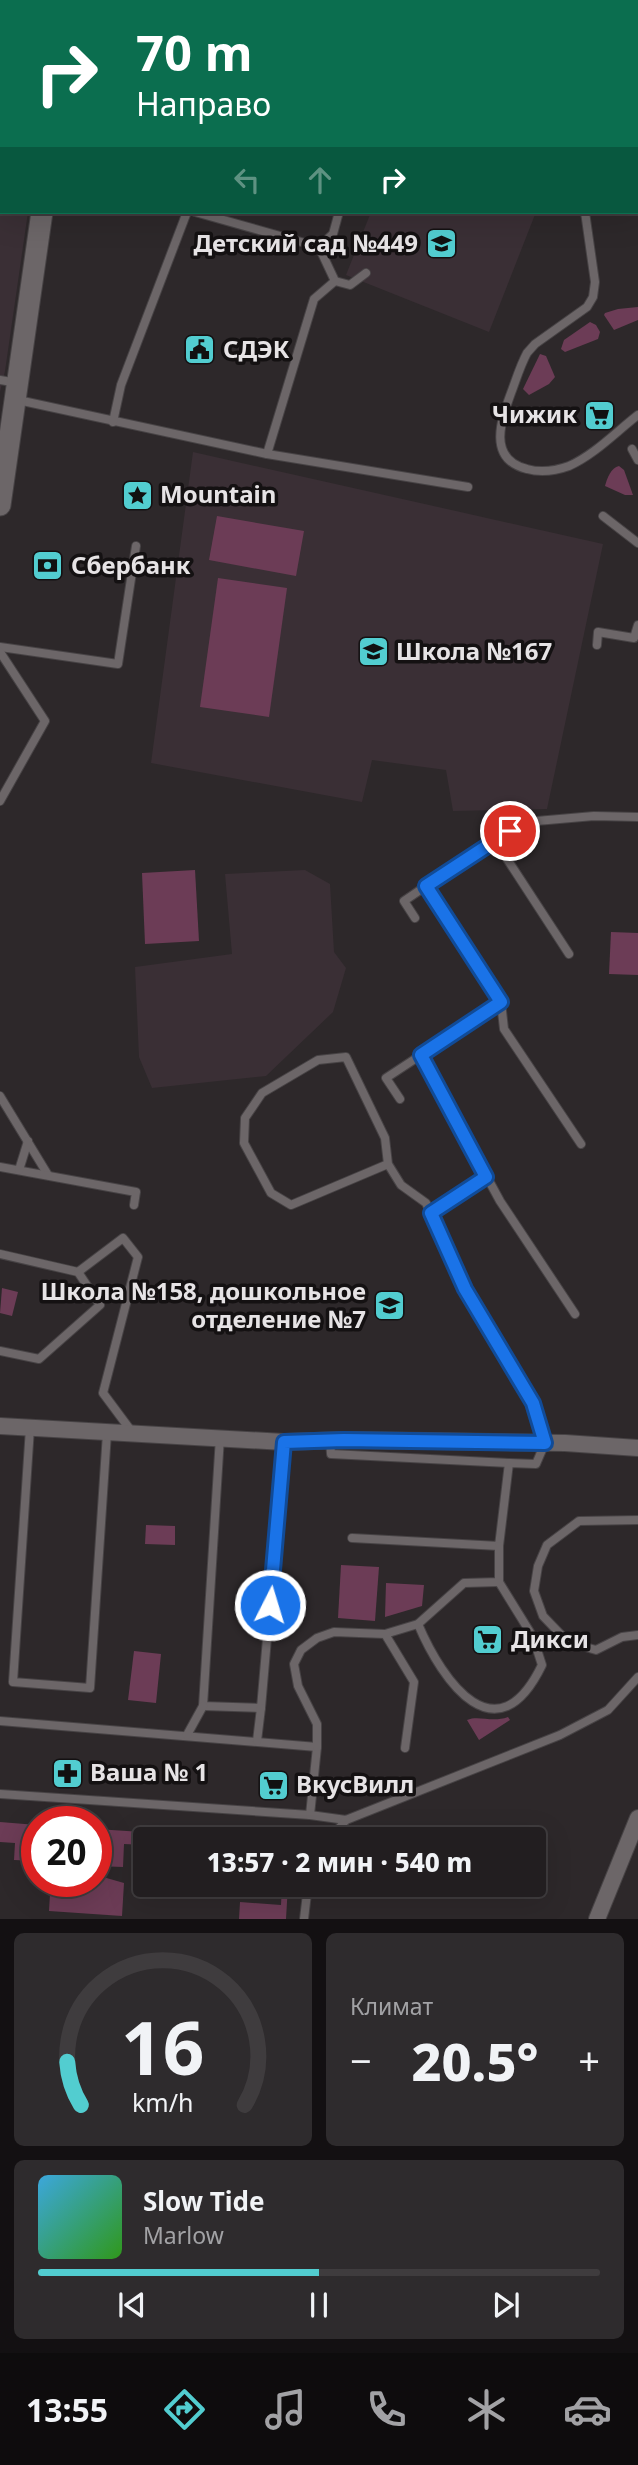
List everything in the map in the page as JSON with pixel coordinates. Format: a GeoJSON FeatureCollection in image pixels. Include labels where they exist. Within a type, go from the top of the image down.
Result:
{"type":"FeatureCollection","features":[{"type":"Feature","properties":{"kind":"street"},"geometry":{"type":"LineString","coordinates":[[0,505],[11,388],[42,214]]}},
{"type":"Feature","properties":{"kind":"street"},"geometry":{"type":"LineString","coordinates":[[0,1426],[284,1442],[330,1440],[545,1443],[638,1448]]}},
{"type":"Feature","properties":{"kind":"street"},"geometry":{"type":"LineString","coordinates":[[597,1919],[637,1821]]}},
{"type":"Feature","properties":{"kind":"lane"},"geometry":{"type":"LineString","coordinates":[[113,422],[121,385],[186,214]]}},
{"type":"Feature","properties":{"kind":"lane"},"geometry":{"type":"LineString","coordinates":[[202,214],[319,247],[335,281],[349,285],[366,273]]}},
{"type":"Feature","properties":{"kind":"lane"},"geometry":{"type":"LineString","coordinates":[[319,247],[332,234],[338,214]]}},
{"type":"Feature","properties":{"kind":"lane"},"geometry":{"type":"LineString","coordinates":[[584,214],[595,282],[593,297],[587,307],[535,344],[527,353],[500,423],[499,437],[512,462],[521,468],[542,472],[579,461],[638,415]]}},
{"type":"Feature","properties":{"kind":"lane"},"geometry":{"type":"LineString","coordinates":[[267,454],[314,299],[335,281]]}},
{"type":"Feature","properties":{"kind":"lane"},"geometry":{"type":"LineString","coordinates":[[11,388],[113,422],[267,454],[468,487]]}},
{"type":"Feature","properties":{"kind":"lane"},"geometry":{"type":"LineString","coordinates":[[632,449],[638,460]]}},
{"type":"Feature","properties":{"kind":"lane"},"geometry":{"type":"LineString","coordinates":[[603,516],[638,543]]}},
{"type":"Feature","properties":{"kind":"lane"},"geometry":{"type":"LineString","coordinates":[[0,649],[118,664],[136,546]]}},
{"type":"Feature","properties":{"kind":"lane"},"geometry":{"type":"LineString","coordinates":[[597,645],[598,632],[634,638],[638,625]]}},
{"type":"Feature","properties":{"kind":"lane"},"geometry":{"type":"LineString","coordinates":[[0,649],[45,721],[0,801]]}},
{"type":"Feature","properties":{"kind":"lane"},"geometry":{"type":"LineString","coordinates":[[415,918],[404,901],[494,839],[525,822],[594,816],[638,817]]}},
{"type":"Feature","properties":{"kind":"lane"},"geometry":{"type":"LineString","coordinates":[[494,839],[569,954]]}},
{"type":"Feature","properties":{"kind":"lane"},"geometry":{"type":"LineString","coordinates":[[426,886],[501,1002],[504,1029],[581,1144]]}},
{"type":"Feature","properties":{"kind":"lane"},"geometry":{"type":"LineString","coordinates":[[400,1099],[386,1078],[501,1002]]}},
{"type":"Feature","properties":{"kind":"lane"},"geometry":{"type":"LineString","coordinates":[[421,1055],[500,1201],[575,1314]]}},
{"type":"Feature","properties":{"kind":"lane"},"geometry":{"type":"LineString","coordinates":[[330,1440],[331,1454],[536,1464],[545,1443],[533,1403],[465,1289],[426,1203],[401,1185],[388,1164],[385,1138],[346,1057],[317,1060],[262,1093],[245,1118],[244,1143],[271,1193],[291,1205],[388,1164]]}},
{"type":"Feature","properties":{"kind":"lane"},"geometry":{"type":"LineString","coordinates":[[0,1096],[48,1175]]}},
{"type":"Feature","properties":{"kind":"lane"},"geometry":{"type":"LineString","coordinates":[[19,1170],[28,1141]]}},
{"type":"Feature","properties":{"kind":"lane"},"geometry":{"type":"LineString","coordinates":[[0,1167],[136,1192],[134,1205]]}},
{"type":"Feature","properties":{"kind":"lane"},"geometry":{"type":"LineString","coordinates":[[431,1213],[486,1177]]}},
{"type":"Feature","properties":{"kind":"lane"},"geometry":{"type":"LineString","coordinates":[[78,1272],[123,1238],[138,1257],[103,1393],[134,1434]]}},
{"type":"Feature","properties":{"kind":"lane"},"geometry":{"type":"LineString","coordinates":[[0,1254],[78,1272],[100,1305],[39,1359],[0,1351]]}},
{"type":"Feature","properties":{"kind":"lane"},"geometry":{"type":"LineString","coordinates":[[30,1428],[13,1682],[90,1688],[107,1433]]}},
{"type":"Feature","properties":{"kind":"lane"},"geometry":{"type":"LineString","coordinates":[[187,1735],[203,1706],[220,1437]]}},
{"type":"Feature","properties":{"kind":"lane"},"geometry":{"type":"LineString","coordinates":[[257,1741],[284,1442]]}},
{"type":"Feature","properties":{"kind":"lane"},"geometry":{"type":"LineString","coordinates":[[418,1624],[429,1651],[467,1700],[487,1709],[502,1709],[531,1688],[542,1665],[533,1637],[499,1582],[499,1546],[509,1463]]}},
{"type":"Feature","properties":{"kind":"lane"},"geometry":{"type":"LineString","coordinates":[[638,1520],[579,1521],[547,1545],[538,1566],[534,1591],[543,1616],[568,1642],[596,1650],[622,1637],[638,1635]]}},
{"type":"Feature","properties":{"kind":"lane"},"geometry":{"type":"LineString","coordinates":[[352,1538],[499,1546]]}},
{"type":"Feature","properties":{"kind":"lane"},"geometry":{"type":"LineString","coordinates":[[310,1815],[317,1724],[298,1686],[294,1664],[301,1650],[317,1638],[334,1632],[385,1634],[418,1624],[464,1583],[499,1582]]}},
{"type":"Feature","properties":{"kind":"lane"},"geometry":{"type":"LineString","coordinates":[[385,1634],[414,1682],[405,1748]]}},
{"type":"Feature","properties":{"kind":"lane"},"geometry":{"type":"LineString","coordinates":[[340,1827],[346,1820],[559,1735],[608,1710],[638,1677]]}},
{"type":"Feature","properties":{"kind":"lane"},"geometry":{"type":"LineString","coordinates":[[203,1706],[261,1708]]}},
{"type":"Feature","properties":{"kind":"lane"},"geometry":{"type":"LineString","coordinates":[[0,1721],[317,1747]]}},
{"type":"Feature","properties":{"kind":"lane"},"geometry":{"type":"LineString","coordinates":[[0,1794],[310,1815],[346,1820]]}},
{"type":"Feature","properties":{"kind":"lane"},"geometry":{"type":"LineString","coordinates":[[304,1919],[307,1897]]}},
{"type":"Feature","properties":{"kind":"shaded area"},"geometry":{"type":"Polygon","coordinates":[[[0,214],[28,214],[5,371],[0,392],[0,214]]]}},
{"type":"Feature","properties":{"kind":"shaded area","name":"Детский сад №449"},"geometry":{"type":"Polygon","coordinates":[[[370,214],[535,214],[489,332],[346,275],[370,214]]]}},
{"type":"Feature","properties":{"kind":"shaded area"},"geometry":{"type":"Polygon","coordinates":[[[638,307],[638,320],[614,330],[604,315],[618,309],[638,307]]]}},
{"type":"Feature","properties":{"kind":"shaded area"},"geometry":{"type":"Polygon","coordinates":[[[590,322],[596,325],[600,332],[598,339],[565,352],[561,349],[564,340],[590,322]]]}},
{"type":"Feature","properties":{"kind":"shaded area"},"geometry":{"type":"Polygon","coordinates":[[[540,354],[546,356],[555,377],[549,384],[529,395],[523,389],[540,354]]]}},
{"type":"Feature","properties":{"kind":"shaded area","name":"Школа №167"},"geometry":{"type":"Polygon","coordinates":[[[193,452],[603,544],[547,809],[453,811],[446,770],[372,760],[362,802],[151,763],[193,452]]]}},
{"type":"Feature","properties":{"kind":"shaded area"},"geometry":{"type":"Polygon","coordinates":[[[619,466],[624,470],[633,495],[625,495],[605,486],[612,471],[619,466]]]}},
{"type":"Feature","properties":{"kind":"shaded area"},"geometry":{"type":"Polygon","coordinates":[[[217,516],[304,531],[296,576],[209,560],[217,516]]]}},
{"type":"Feature","properties":{"kind":"shaded area"},"geometry":{"type":"Polygon","coordinates":[[[218,578],[287,588],[269,717],[200,707],[218,578]]]}},
{"type":"Feature","properties":{"kind":"shaded area"},"geometry":{"type":"Polygon","coordinates":[[[195,870],[199,941],[145,944],[142,873],[195,870]]]}},
{"type":"Feature","properties":{"kind":"shaded area"},"geometry":{"type":"Polygon","coordinates":[[[305,870],[330,884],[334,952],[346,968],[333,1012],[266,1076],[152,1088],[139,1057],[135,967],[232,954],[225,874],[305,870]]]}},
{"type":"Feature","properties":{"kind":"shaded area"},"geometry":{"type":"Polygon","coordinates":[[[611,932],[638,933],[638,975],[609,974],[611,932]]]}},
{"type":"Feature","properties":{"kind":"shaded area"},"geometry":{"type":"Polygon","coordinates":[[[2,1288],[18,1292],[12,1316],[0,1313],[2,1288]]]}},
{"type":"Feature","properties":{"kind":"shaded area"},"geometry":{"type":"Polygon","coordinates":[[[146,1525],[175,1526],[175,1545],[145,1544],[146,1525]]]}},
{"type":"Feature","properties":{"kind":"shaded area"},"geometry":{"type":"Polygon","coordinates":[[[341,1565],[379,1567],[375,1621],[338,1618],[341,1565]]]}},
{"type":"Feature","properties":{"kind":"shaded area"},"geometry":{"type":"Polygon","coordinates":[[[386,1583],[424,1585],[422,1606],[385,1617],[386,1583]]]}},
{"type":"Feature","properties":{"kind":"shaded area"},"geometry":{"type":"Polygon","coordinates":[[[134,1651],[161,1654],[156,1703],[128,1700],[134,1651]]]}},
{"type":"Feature","properties":{"kind":"shaded area"},"geometry":{"type":"Polygon","coordinates":[[[508,1717],[510,1720],[479,1740],[467,1720],[476,1718],[508,1717]]]}},
{"type":"Feature","properties":{"kind":"shaded area"},"geometry":{"type":"Polygon","coordinates":[[[0,1822],[21,1824],[21,1860],[14,1860],[15,1843],[0,1842],[0,1822]]]}},
{"type":"Feature","properties":{"kind":"shaded area"},"geometry":{"type":"Polygon","coordinates":[[[112,1830],[133,1831],[133,1844],[124,1844],[123,1867],[112,1867],[112,1830]]]}},
{"type":"Feature","properties":{"kind":"shaded area"},"geometry":{"type":"Polygon","coordinates":[[[112,1880],[124,1883],[122,1916],[49,1911],[50,1897],[112,1897],[112,1880]]]}},
{"type":"Feature","properties":{"kind":"shaded area"},"geometry":{"type":"Polygon","coordinates":[[[281,1897],[287,1897],[286,1919],[239,1919],[240,1902],[281,1905],[281,1897]]]}},
{"type":"Feature","properties":{"kind":"place","name":"Детский сад №449"},"geometry":{"type":"Point","coordinates":[441,244]}},
{"type":"Feature","properties":{"kind":"place","name":"СДЭК"},"geometry":{"type":"Point","coordinates":[200,350]}},
{"type":"Feature","properties":{"kind":"place","name":"Чижик"},"geometry":{"type":"Point","coordinates":[600,415]}},
{"type":"Feature","properties":{"kind":"place","name":"Mountain"},"geometry":{"type":"Point","coordinates":[137,495]}},
{"type":"Feature","properties":{"kind":"place","name":"Сбербанк"},"geometry":{"type":"Point","coordinates":[48,566]}},
{"type":"Feature","properties":{"kind":"place","name":"Школа №167"},"geometry":{"type":"Point","coordinates":[373,652]}},
{"type":"Feature","properties":{"kind":"place","name":"Школа №158, дошкольное отделение №7"},"geometry":{"type":"Point","coordinates":[389,1306]}},
{"type":"Feature","properties":{"kind":"place","name":"Дикси"},"geometry":{"type":"Point","coordinates":[488,1640]}},
{"type":"Feature","properties":{"kind":"place","name":"Ваша № 1"},"geometry":{"type":"Point","coordinates":[67,1773]}},
{"type":"Feature","properties":{"kind":"place","name":"ВкусВилл"},"geometry":{"type":"Point","coordinates":[273,1785]}},
{"type":"Feature","properties":{"kind":"route"},"geometry":{"type":"LineString","coordinates":[[270,1605],[284,1442],[344,1440],[545,1443],[533,1403],[465,1289],[431,1213],[486,1177],[421,1055],[501,1002],[426,886],[510,831]]}}]}
